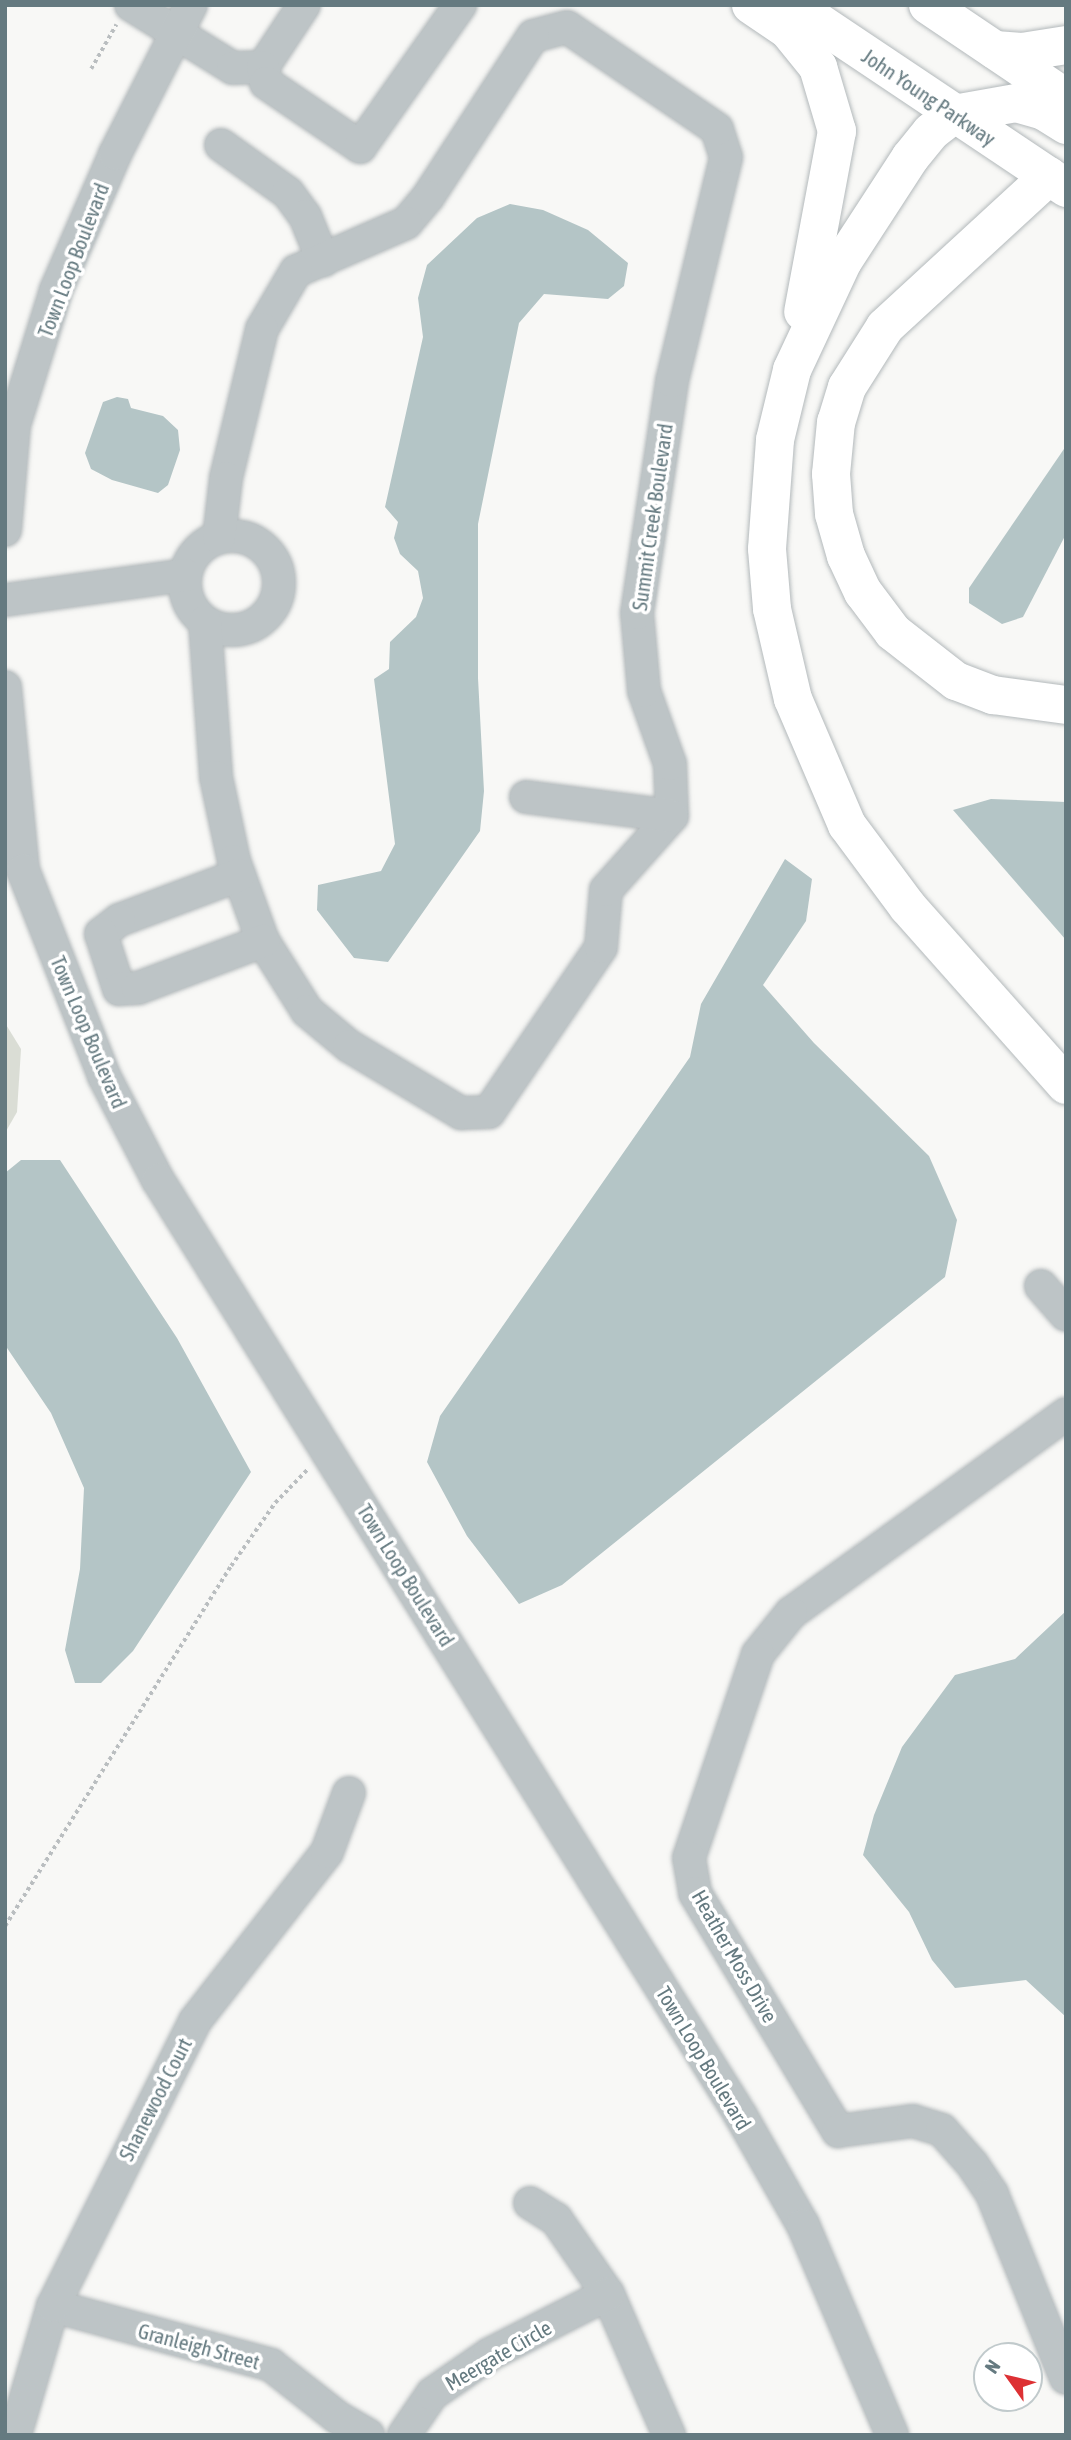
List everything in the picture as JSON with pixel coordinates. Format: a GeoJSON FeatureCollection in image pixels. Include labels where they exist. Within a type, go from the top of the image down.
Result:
{"type":"FeatureCollection","features":[{"type":"Feature","properties":{"kind":"highway"},"geometry":{"type":"LineString","coordinates":[[751,5],[788,30],[818,67],[837,131],[792,370],[775,440],[767,550],[781,656],[808,741],[847,825],[878,871],[1066,1085]]}},
{"type":"Feature","properties":{"kind":"highway","name":"John Young Parkway"},"geometry":{"type":"LineString","coordinates":[[793,5],[1057,182]]}},
{"type":"Feature","properties":{"kind":"highway"},"geometry":{"type":"LineString","coordinates":[[928,5],[1066,98]]}},
{"type":"Feature","properties":{"kind":"highway"},"geometry":{"type":"LineString","coordinates":[[995,50],[1022,52],[1066,45]]}},
{"type":"Feature","properties":{"kind":"highway"},"geometry":{"type":"LineString","coordinates":[[792,370],[843,261],[910,158],[931,132],[954,114],[1016,103],[1044,111],[1066,125]]}},
{"type":"Feature","properties":{"kind":"highway"},"geometry":{"type":"LineString","coordinates":[[1057,182],[885,327],[847,387],[836,422],[831,474],[834,514],[846,556],[863,592],[893,632],[956,681],[993,695],[1066,705]]}},
{"type":"Feature","properties":{"kind":"street","name":"Town Loop Boulevard"},"geometry":{"type":"LineString","coordinates":[[5,530],[14,425],[56,290],[173,32],[191,5]]}},
{"type":"Feature","properties":{"kind":"street"},"geometry":{"type":"LineString","coordinates":[[304,5],[263,67],[266,83],[360,146],[460,5]]}},
{"type":"Feature","properties":{"kind":"street"},"geometry":{"type":"LineString","coordinates":[[124,13],[173,32],[233,68],[263,67]]}},
{"type":"Feature","properties":{"kind":"street","name":"Summit Creek Boulevard"},"geometry":{"type":"LineString","coordinates":[[219,538],[226,478],[262,329],[296,271],[406,223],[428,197],[533,36],[567,27],[717,129],[726,157],[672,381],[637,613],[644,691],[670,764],[672,816]]}},
{"type":"Feature","properties":{"kind":"street"},"geometry":{"type":"LineString","coordinates":[[221,145],[288,193],[305,216],[323,260]]}},
{"type":"Feature","properties":{"kind":"street"},"geometry":{"type":"LineString","coordinates":[[234,536],[263,548],[276,567],[278,591],[264,618],[250,627],[235,631],[205,622],[188,601],[185,575],[197,551],[219,538],[234,536]]}},
{"type":"Feature","properties":{"kind":"street"},"geometry":{"type":"LineString","coordinates":[[5,600],[185,575]]}},
{"type":"Feature","properties":{"kind":"street"},"geometry":{"type":"LineString","coordinates":[[205,622],[216,777],[239,875],[263,941],[307,1011],[349,1046],[461,1113],[489,1112],[601,947],[606,890],[672,816]]}},
{"type":"Feature","properties":{"kind":"street","name":"Town Loop Boulevard"},"geometry":{"type":"LineString","coordinates":[[5,687],[14,872],[104,1076],[158,1180],[741,2116],[803,2224],[892,2435]]}},
{"type":"Feature","properties":{"kind":"street"},"geometry":{"type":"LineString","coordinates":[[526,797],[672,816]]}},
{"type":"Feature","properties":{"kind":"street"},"geometry":{"type":"LineString","coordinates":[[239,875],[119,920],[101,934],[118,989],[138,988],[263,941]]}},
{"type":"Feature","properties":{"kind":"street"},"geometry":{"type":"LineString","coordinates":[[1041,1286],[1066,1315]]}},
{"type":"Feature","properties":{"kind":"street","name":"Heather Moss Drive"},"geometry":{"type":"LineString","coordinates":[[1066,1414],[792,1613],[758,1654],[690,1858],[695,1894],[838,2131],[913,2121],[942,2130],[972,2164],[992,2193],[1066,2378]]}},
{"type":"Feature","properties":{"kind":"street","name":"Shanewood Court"},"geometry":{"type":"LineString","coordinates":[[15,2435],[53,2306],[195,2021],[327,1852],[349,1793]]}},
{"type":"Feature","properties":{"kind":"street"},"geometry":{"type":"LineString","coordinates":[[530,2203],[556,2219],[608,2294],[669,2435]]}},
{"type":"Feature","properties":{"kind":"street","name":"Meergate Circle"},"geometry":{"type":"LineString","coordinates":[[404,2435],[432,2394],[490,2354],[608,2294]]}},
{"type":"Feature","properties":{"kind":"street","name":"Granleigh Street"},"geometry":{"type":"LineString","coordinates":[[53,2306],[271,2365],[337,2417],[368,2435]]}},
{"type":"Feature","properties":{"kind":"path"},"geometry":{"type":"LineString","coordinates":[[91,69],[124,13]]}},
{"type":"Feature","properties":{"kind":"path"},"geometry":{"type":"LineString","coordinates":[[5,1926],[231,1566],[275,1503],[303,1473]]}},
{"type":"Feature","properties":{"kind":"shaded area"},"geometry":{"type":"Polygon","coordinates":[[[510,204],[543,210],[588,230],[628,263],[624,286],[608,299],[544,294],[519,323],[478,524],[478,678],[484,791],[480,831],[388,962],[354,958],[317,910],[318,885],[381,871],[395,844],[374,679],[389,669],[390,642],[416,617],[423,598],[418,571],[400,554],[394,538],[398,522],[385,507],[423,337],[418,298],[427,265],[477,218],[510,204]]]}},
{"type":"Feature","properties":{"kind":"shaded area"},"geometry":{"type":"Polygon","coordinates":[[[117,397],[128,399],[131,408],[163,416],[178,430],[180,450],[168,485],[158,493],[112,480],[91,469],[85,453],[103,402],[117,397]]]}},
{"type":"Feature","properties":{"kind":"shaded area"},"geometry":{"type":"Polygon","coordinates":[[[1066,446],[1066,534],[1023,617],[1002,624],[969,603],[969,588],[1066,446]]]}},
{"type":"Feature","properties":{"kind":"shaded area"},"geometry":{"type":"Polygon","coordinates":[[[991,799],[1066,802],[1066,940],[953,810],[991,799]]]}},
{"type":"Feature","properties":{"kind":"shaded area"},"geometry":{"type":"Polygon","coordinates":[[[785,859],[812,879],[806,921],[763,985],[814,1043],[929,1156],[957,1220],[945,1277],[562,1585],[519,1604],[467,1536],[427,1462],[440,1416],[690,1057],[701,1004],[785,859]]]}},
{"type":"Feature","properties":{"kind":"shaded area"},"geometry":{"type":"Polygon","coordinates":[[[5,1023],[21,1049],[17,1112],[5,1133],[5,1023]]]}},
{"type":"Feature","properties":{"kind":"shaded area"},"geometry":{"type":"Polygon","coordinates":[[[21,1160],[60,1160],[177,1338],[251,1472],[133,1651],[101,1683],[75,1683],[65,1650],[80,1569],[84,1488],[51,1413],[5,1345],[5,1173],[21,1160]]]}},
{"type":"Feature","properties":{"kind":"shaded area"},"geometry":{"type":"Polygon","coordinates":[[[1066,1611],[1066,2017],[1026,1980],[955,1988],[932,1960],[909,1912],[863,1855],[874,1815],[902,1747],[955,1675],[1015,1659],[1066,1611]]]}}]}
